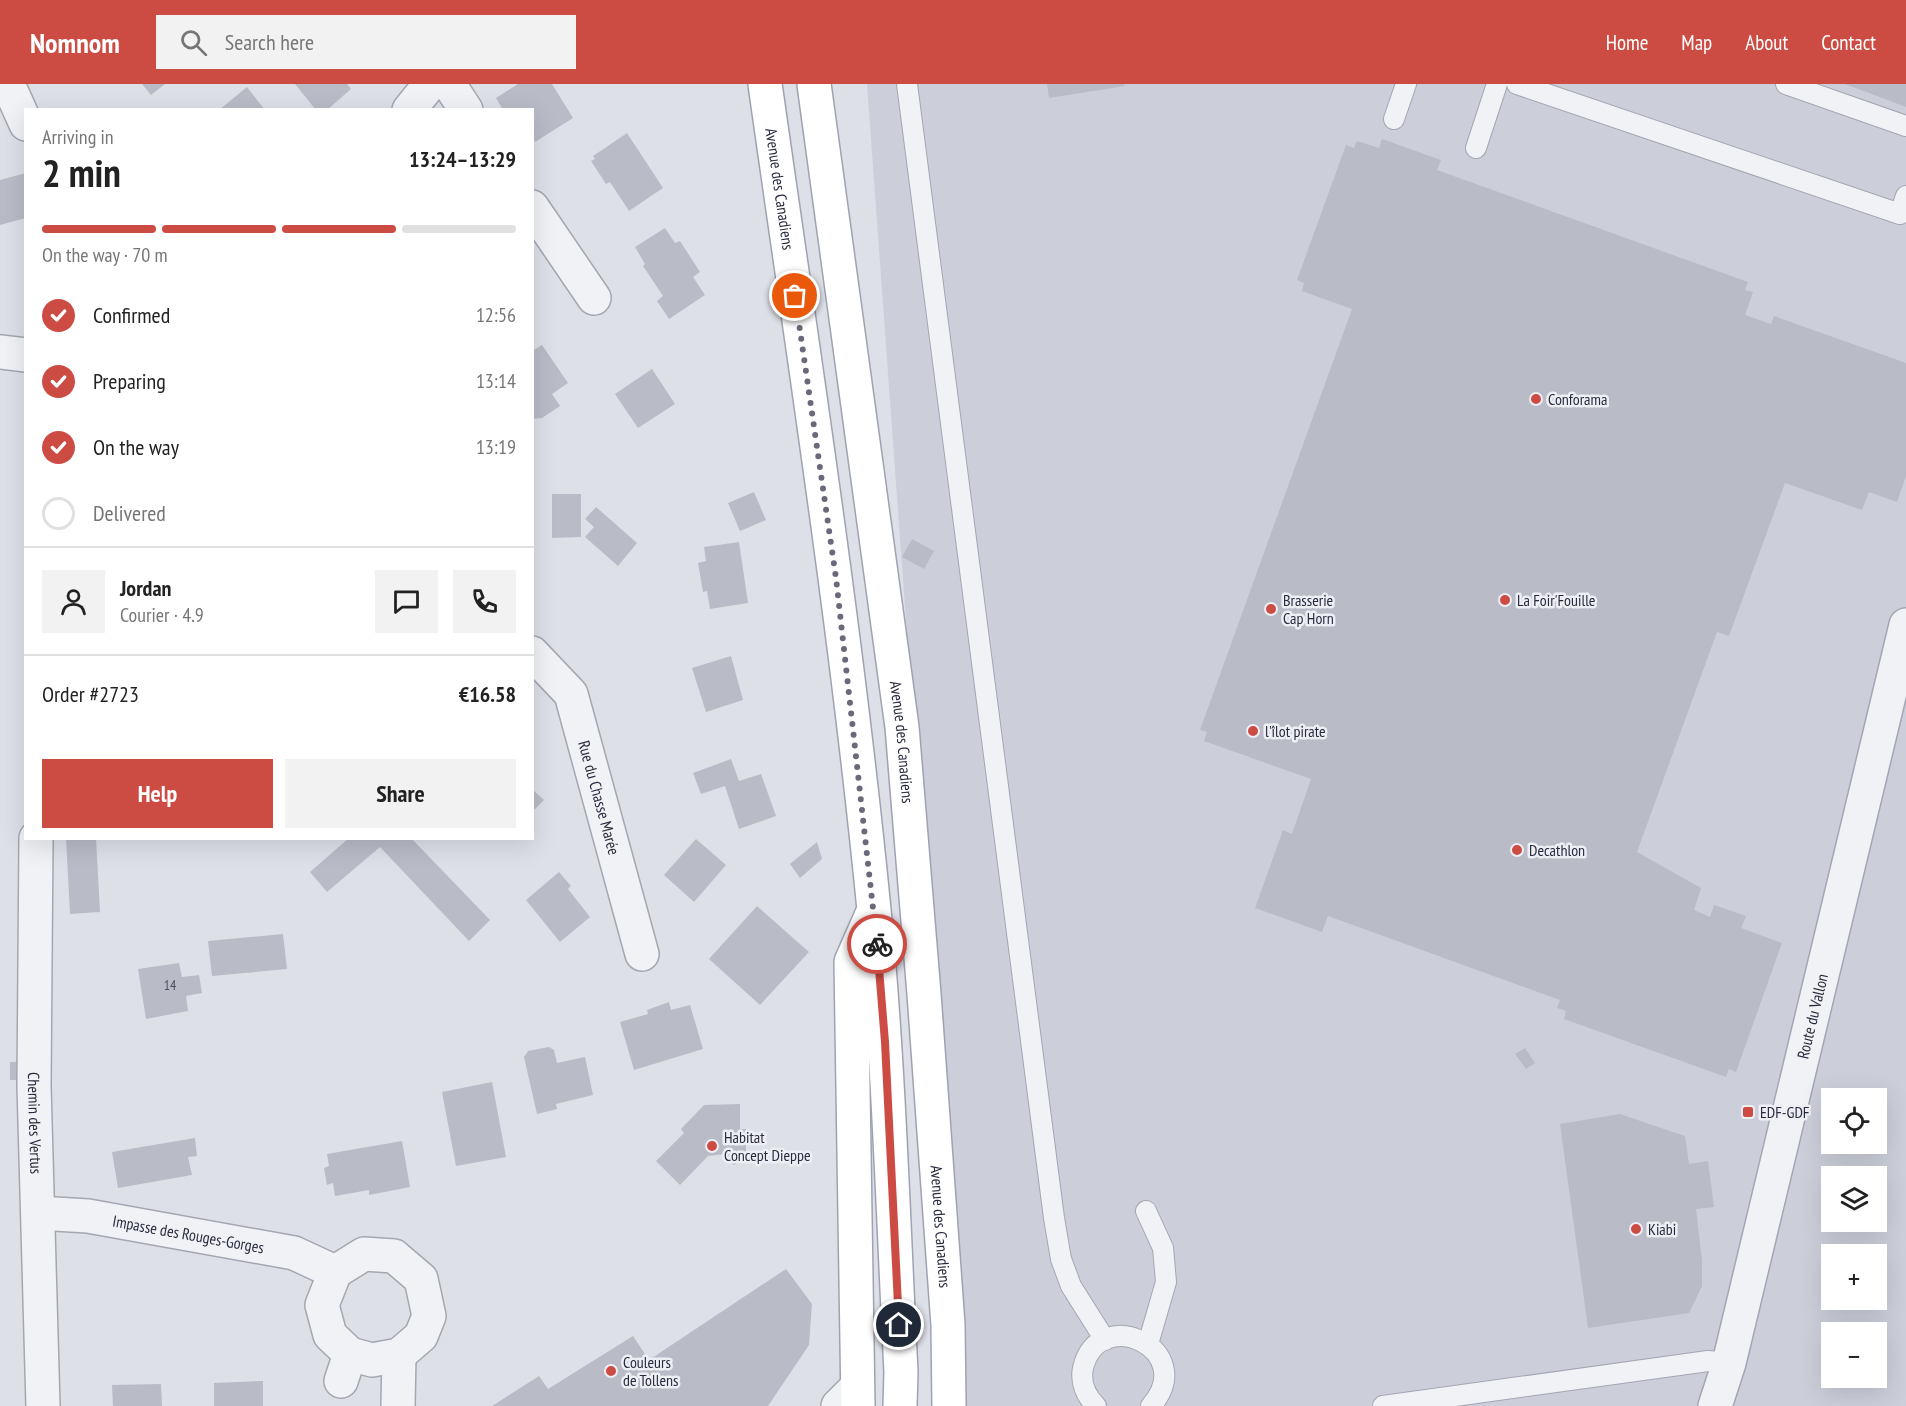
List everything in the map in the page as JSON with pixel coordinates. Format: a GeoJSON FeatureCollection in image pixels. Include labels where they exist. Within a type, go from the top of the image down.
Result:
{"type":"FeatureCollection","features":[{"type":"Feature","properties":{"kind":"main road","name":"Avenue des Canadiens"},"geometry":{"type":"LineString","coordinates":[[765,84],[836,578],[874,910],[885,1042],[901,1372],[900,1406]]}},
{"type":"Feature","properties":{"kind":"main road","name":"Avenue des Canadiens"},"geometry":{"type":"LineString","coordinates":[[814,84],[902,727],[948,1325],[949,1406]]}},
{"type":"Feature","properties":{"kind":"main road"},"geometry":{"type":"LineString","coordinates":[[851,1400],[851,962],[874,910]]}},
{"type":"Feature","properties":{"kind":"main road"},"geometry":{"type":"LineString","coordinates":[[948,1325],[956,1406]]}},
{"type":"Feature","properties":{"kind":"street"},"geometry":{"type":"LineString","coordinates":[[9,84],[24,119]]}},
{"type":"Feature","properties":{"kind":"street"},"geometry":{"type":"LineString","coordinates":[[411,108],[430,84]]}},
{"type":"Feature","properties":{"kind":"street"},"geometry":{"type":"LineString","coordinates":[[449,84],[465,108]]}},
{"type":"Feature","properties":{"kind":"street"},"geometry":{"type":"LineString","coordinates":[[534,210],[594,297]]}},
{"type":"Feature","properties":{"kind":"street"},"geometry":{"type":"LineString","coordinates":[[0,352],[24,355]]}},
{"type":"Feature","properties":{"kind":"street","name":"Route du Vallon"},"geometry":{"type":"LineString","coordinates":[[1715,1406],[1729,1363],[1898,696],[1906,625]]}},
{"type":"Feature","properties":{"kind":"street","name":"Rue du Chasse Marée"},"geometry":{"type":"LineString","coordinates":[[534,655],[571,694],[642,954]]}},
{"type":"Feature","properties":{"kind":"street","name":"Chemin des Vertus"},"geometry":{"type":"LineString","coordinates":[[36,840],[34,1086],[43,1406]]}},
{"type":"Feature","properties":{"kind":"street","name":"Impasse des Rouges-Gorges"},"geometry":{"type":"LineString","coordinates":[[38,1214],[88,1216],[294,1253],[335,1272]]}},
{"type":"Feature","properties":{"kind":"street"},"geometry":{"type":"LineString","coordinates":[[364,1254],[394,1256],[422,1279],[429,1316],[421,1336],[399,1355],[345,1367],[330,1335],[322,1305],[335,1272],[364,1254]]}},
{"type":"Feature","properties":{"kind":"street"},"geometry":{"type":"LineString","coordinates":[[398,1406],[399,1355]]}},
{"type":"Feature","properties":{"kind":"lane"},"geometry":{"type":"LineString","coordinates":[[907,84],[1054,1218],[1061,1259],[1071,1286],[1105,1340]]}},
{"type":"Feature","properties":{"kind":"lane"},"geometry":{"type":"LineString","coordinates":[[1394,119],[1406,84]]}},
{"type":"Feature","properties":{"kind":"lane"},"geometry":{"type":"LineString","coordinates":[[1476,148],[1497,84]]}},
{"type":"Feature","properties":{"kind":"lane"},"geometry":{"type":"LineString","coordinates":[[1517,84],[1900,213],[1906,196]]}},
{"type":"Feature","properties":{"kind":"lane"},"geometry":{"type":"LineString","coordinates":[[1786,84],[1906,126]]}},
{"type":"Feature","properties":{"kind":"lane"},"geometry":{"type":"LineString","coordinates":[[1146,1211],[1163,1248],[1166,1282],[1148,1344]]}},
{"type":"Feature","properties":{"kind":"lane"},"geometry":{"type":"LineString","coordinates":[[1096,1406],[1085,1390],[1082,1374],[1084,1366],[1092,1350],[1105,1340],[1124,1335],[1148,1344],[1158,1355],[1163,1369],[1160,1403]]}},
{"type":"Feature","properties":{"kind":"lane"},"geometry":{"type":"LineString","coordinates":[[1383,1406],[1708,1361],[1729,1363]]}},
{"type":"Feature","properties":{"kind":"shaded area"},"geometry":{"type":"Polygon","coordinates":[[[867,84],[1906,84],[1906,1406],[963,1406],[867,84]]]}},
{"type":"Feature","properties":{"kind":"building"},"geometry":{"type":"Polygon","coordinates":[[[142,84],[165,84],[151,95],[142,84]]]}},
{"type":"Feature","properties":{"kind":"building"},"geometry":{"type":"Polygon","coordinates":[[[295,84],[347,84],[351,89],[329,108],[314,108],[295,84]]]}},
{"type":"Feature","properties":{"kind":"building"},"geometry":{"type":"Polygon","coordinates":[[[518,84],[552,84],[573,118],[535,142],[534,108],[502,108],[496,98],[518,84]]]}},
{"type":"Feature","properties":{"kind":"building"},"geometry":{"type":"Polygon","coordinates":[[[1047,84],[1124,84],[1125,86],[1049,98],[1047,84]]]}},
{"type":"Feature","properties":{"kind":"building"},"geometry":{"type":"Polygon","coordinates":[[[1845,84],[1906,84],[1906,107],[1845,84]]]}},
{"type":"Feature","properties":{"kind":"building"},"geometry":{"type":"Polygon","coordinates":[[[247,87],[263,108],[221,108],[247,87]]]}},
{"type":"Feature","properties":{"kind":"building"},"geometry":{"type":"Polygon","coordinates":[[[627,133],[663,188],[629,211],[610,182],[606,184],[591,161],[595,159],[593,156],[627,133]]]}},
{"type":"Feature","properties":{"kind":"building"},"geometry":{"type":"Polygon","coordinates":[[[1382,139],[1441,160],[1437,170],[1748,282],[1745,290],[1753,292],[1745,315],[1771,324],[1774,316],[1906,363],[1906,476],[1897,502],[1869,492],[1862,510],[1785,483],[1729,636],[1717,632],[1637,852],[1701,888],[1694,910],[1710,917],[1714,905],[1746,916],[1741,928],[1782,943],[1736,1072],[1729,1069],[1726,1077],[1564,1019],[1566,1011],[1557,1008],[1560,1000],[1328,916],[1322,932],[1255,908],[1283,830],[1292,834],[1311,779],[1204,741],[1207,732],[1200,730],[1352,309],[1302,291],[1304,283],[1297,280],[1346,145],[1354,148],[1357,141],[1379,148],[1382,139]]]}},
{"type":"Feature","properties":{"kind":"building"},"geometry":{"type":"Polygon","coordinates":[[[24,174],[24,219],[0,225],[0,180],[24,174]]]}},
{"type":"Feature","properties":{"kind":"building"},"geometry":{"type":"Polygon","coordinates":[[[665,228],[675,243],[680,241],[700,272],[693,277],[705,295],[669,319],[657,301],[663,296],[643,266],[645,264],[635,247],[665,228]]]}},
{"type":"Feature","properties":{"kind":"building"},"geometry":{"type":"Polygon","coordinates":[[[542,345],[568,383],[552,394],[560,406],[542,418],[534,419],[534,350],[542,345]]]}},
{"type":"Feature","properties":{"kind":"building"},"geometry":{"type":"Polygon","coordinates":[[[652,369],[675,404],[638,428],[615,394],[652,369]]]}},
{"type":"Feature","properties":{"kind":"building"},"geometry":{"type":"Polygon","coordinates":[[[754,492],[766,520],[740,531],[728,503],[754,492]]]}},
{"type":"Feature","properties":{"kind":"building"},"geometry":{"type":"Polygon","coordinates":[[[552,494],[581,494],[581,537],[552,538],[552,494]]]}},
{"type":"Feature","properties":{"kind":"building"},"geometry":{"type":"Polygon","coordinates":[[[596,507],[637,543],[618,566],[585,537],[594,527],[585,519],[596,507]]]}},
{"type":"Feature","properties":{"kind":"building"},"geometry":{"type":"Polygon","coordinates":[[[912,539],[934,551],[924,569],[902,557],[912,539]]]}},
{"type":"Feature","properties":{"kind":"building"},"geometry":{"type":"Polygon","coordinates":[[[739,542],[748,603],[710,609],[707,591],[703,592],[698,563],[706,561],[704,547],[739,542]]]}},
{"type":"Feature","properties":{"kind":"building"},"geometry":{"type":"Polygon","coordinates":[[[731,656],[743,700],[706,712],[692,668],[731,656]]]}},
{"type":"Feature","properties":{"kind":"building"},"geometry":{"type":"Polygon","coordinates":[[[731,759],[739,781],[761,774],[776,816],[739,829],[725,786],[701,794],[693,773],[731,759]]]}},
{"type":"Feature","properties":{"kind":"building"},"geometry":{"type":"Polygon","coordinates":[[[534,791],[544,800],[534,810],[534,791]]]}},
{"type":"Feature","properties":{"kind":"building"},"geometry":{"type":"Polygon","coordinates":[[[696,839],[726,865],[694,902],[664,875],[696,839]]]}},
{"type":"Feature","properties":{"kind":"building"},"geometry":{"type":"Polygon","coordinates":[[[66,840],[96,840],[100,912],[70,914],[66,840]]]}},
{"type":"Feature","properties":{"kind":"building"},"geometry":{"type":"Polygon","coordinates":[[[347,840],[413,840],[490,920],[469,941],[380,847],[327,892],[310,872],[347,840]]]}},
{"type":"Feature","properties":{"kind":"building"},"geometry":{"type":"Polygon","coordinates":[[[817,842],[822,859],[800,878],[790,864],[817,842]]]}},
{"type":"Feature","properties":{"kind":"building"},"geometry":{"type":"Polygon","coordinates":[[[559,872],[571,886],[568,889],[590,917],[560,942],[526,900],[559,872]]]}},
{"type":"Feature","properties":{"kind":"building"},"geometry":{"type":"Polygon","coordinates":[[[757,906],[809,952],[760,1005],[709,959],[757,906]]]}},
{"type":"Feature","properties":{"kind":"building"},"geometry":{"type":"Polygon","coordinates":[[[283,934],[287,969],[212,976],[208,941],[283,934]]]}},
{"type":"Feature","properties":{"kind":"building"},"geometry":{"type":"Polygon","coordinates":[[[179,963],[182,977],[199,975],[202,993],[186,996],[188,1011],[146,1019],[138,969],[179,963]]]}},
{"type":"Feature","properties":{"kind":"building"},"geometry":{"type":"Polygon","coordinates":[[[669,1002],[671,1010],[690,1005],[703,1049],[634,1070],[620,1022],[648,1014],[647,1010],[669,1002]]]}},
{"type":"Feature","properties":{"kind":"building"},"geometry":{"type":"Polygon","coordinates":[[[549,1047],[554,1050],[557,1063],[585,1057],[593,1095],[556,1104],[557,1109],[537,1114],[524,1057],[528,1051],[549,1047]]]}},
{"type":"Feature","properties":{"kind":"building"},"geometry":{"type":"Polygon","coordinates":[[[1525,1048],[1535,1063],[1526,1069],[1515,1054],[1525,1048]]]}},
{"type":"Feature","properties":{"kind":"building"},"geometry":{"type":"Polygon","coordinates":[[[10,1062],[19,1062],[20,1080],[10,1080],[10,1062]]]}},
{"type":"Feature","properties":{"kind":"building"},"geometry":{"type":"Polygon","coordinates":[[[492,1082],[506,1157],[456,1166],[442,1092],[492,1082]]]}},
{"type":"Feature","properties":{"kind":"building"},"geometry":{"type":"Polygon","coordinates":[[[740,1104],[740,1129],[746,1129],[746,1156],[734,1165],[725,1154],[708,1156],[680,1185],[656,1161],[684,1133],[681,1129],[704,1105],[740,1104]]]}},
{"type":"Feature","properties":{"kind":"building","name":"Kiabi"},"geometry":{"type":"Polygon","coordinates":[[[1620,1114],[1685,1136],[1689,1164],[1708,1161],[1714,1207],[1696,1209],[1702,1261],[1702,1286],[1689,1313],[1588,1328],[1560,1124],[1620,1114]]]}},
{"type":"Feature","properties":{"kind":"building"},"geometry":{"type":"Polygon","coordinates":[[[195,1138],[197,1156],[188,1157],[192,1175],[118,1188],[112,1152],[195,1138]]]}},
{"type":"Feature","properties":{"kind":"building"},"geometry":{"type":"Polygon","coordinates":[[[402,1141],[410,1187],[369,1195],[369,1190],[335,1196],[333,1183],[327,1185],[324,1168],[329,1166],[327,1154],[402,1141]]]}},
{"type":"Feature","properties":{"kind":"building"},"geometry":{"type":"Polygon","coordinates":[[[786,1269],[812,1304],[809,1345],[768,1406],[492,1406],[539,1376],[548,1389],[633,1336],[649,1360],[786,1269]]]}},
{"type":"Feature","properties":{"kind":"building"},"geometry":{"type":"Polygon","coordinates":[[[263,1381],[263,1406],[214,1406],[214,1383],[263,1381]]]}},
{"type":"Feature","properties":{"kind":"building"},"geometry":{"type":"Polygon","coordinates":[[[161,1384],[162,1406],[113,1406],[112,1385],[161,1384]]]}},
{"type":"Feature","properties":{"kind":"way so far"},"geometry":{"type":"LineString","coordinates":[[795,296],[836,578],[877,944]]}},
{"type":"Feature","properties":{"kind":"place","name":"Conforama"},"geometry":{"type":"Point","coordinates":[1536,399]}},
{"type":"Feature","properties":{"kind":"place","name":"La Foir'Fouille"},"geometry":{"type":"Point","coordinates":[1505,600]}},
{"type":"Feature","properties":{"kind":"place","name":"Brasserie Cap Horn"},"geometry":{"type":"Point","coordinates":[1271,609]}},
{"type":"Feature","properties":{"kind":"place","name":"l'îlot pirate"},"geometry":{"type":"Point","coordinates":[1253,731]}},
{"type":"Feature","properties":{"kind":"place","name":"Decathlon"},"geometry":{"type":"Point","coordinates":[1517,850]}},
{"type":"Feature","properties":{"kind":"place","name":"EDF-GDF"},"geometry":{"type":"Point","coordinates":[1748,1112]}},
{"type":"Feature","properties":{"kind":"place","name":"Habitat Concept Dieppe"},"geometry":{"type":"Point","coordinates":[712,1146]}},
{"type":"Feature","properties":{"kind":"place","name":"Kiabi"},"geometry":{"type":"Point","coordinates":[1636,1229]}},
{"type":"Feature","properties":{"kind":"place","name":"Couleurs de Tollens"},"geometry":{"type":"Point","coordinates":[611,1371]}},
{"type":"Feature","properties":{"kind":"route"},"geometry":{"type":"LineString","coordinates":[[877,944],[885,1042],[899,1325]]}}]}
